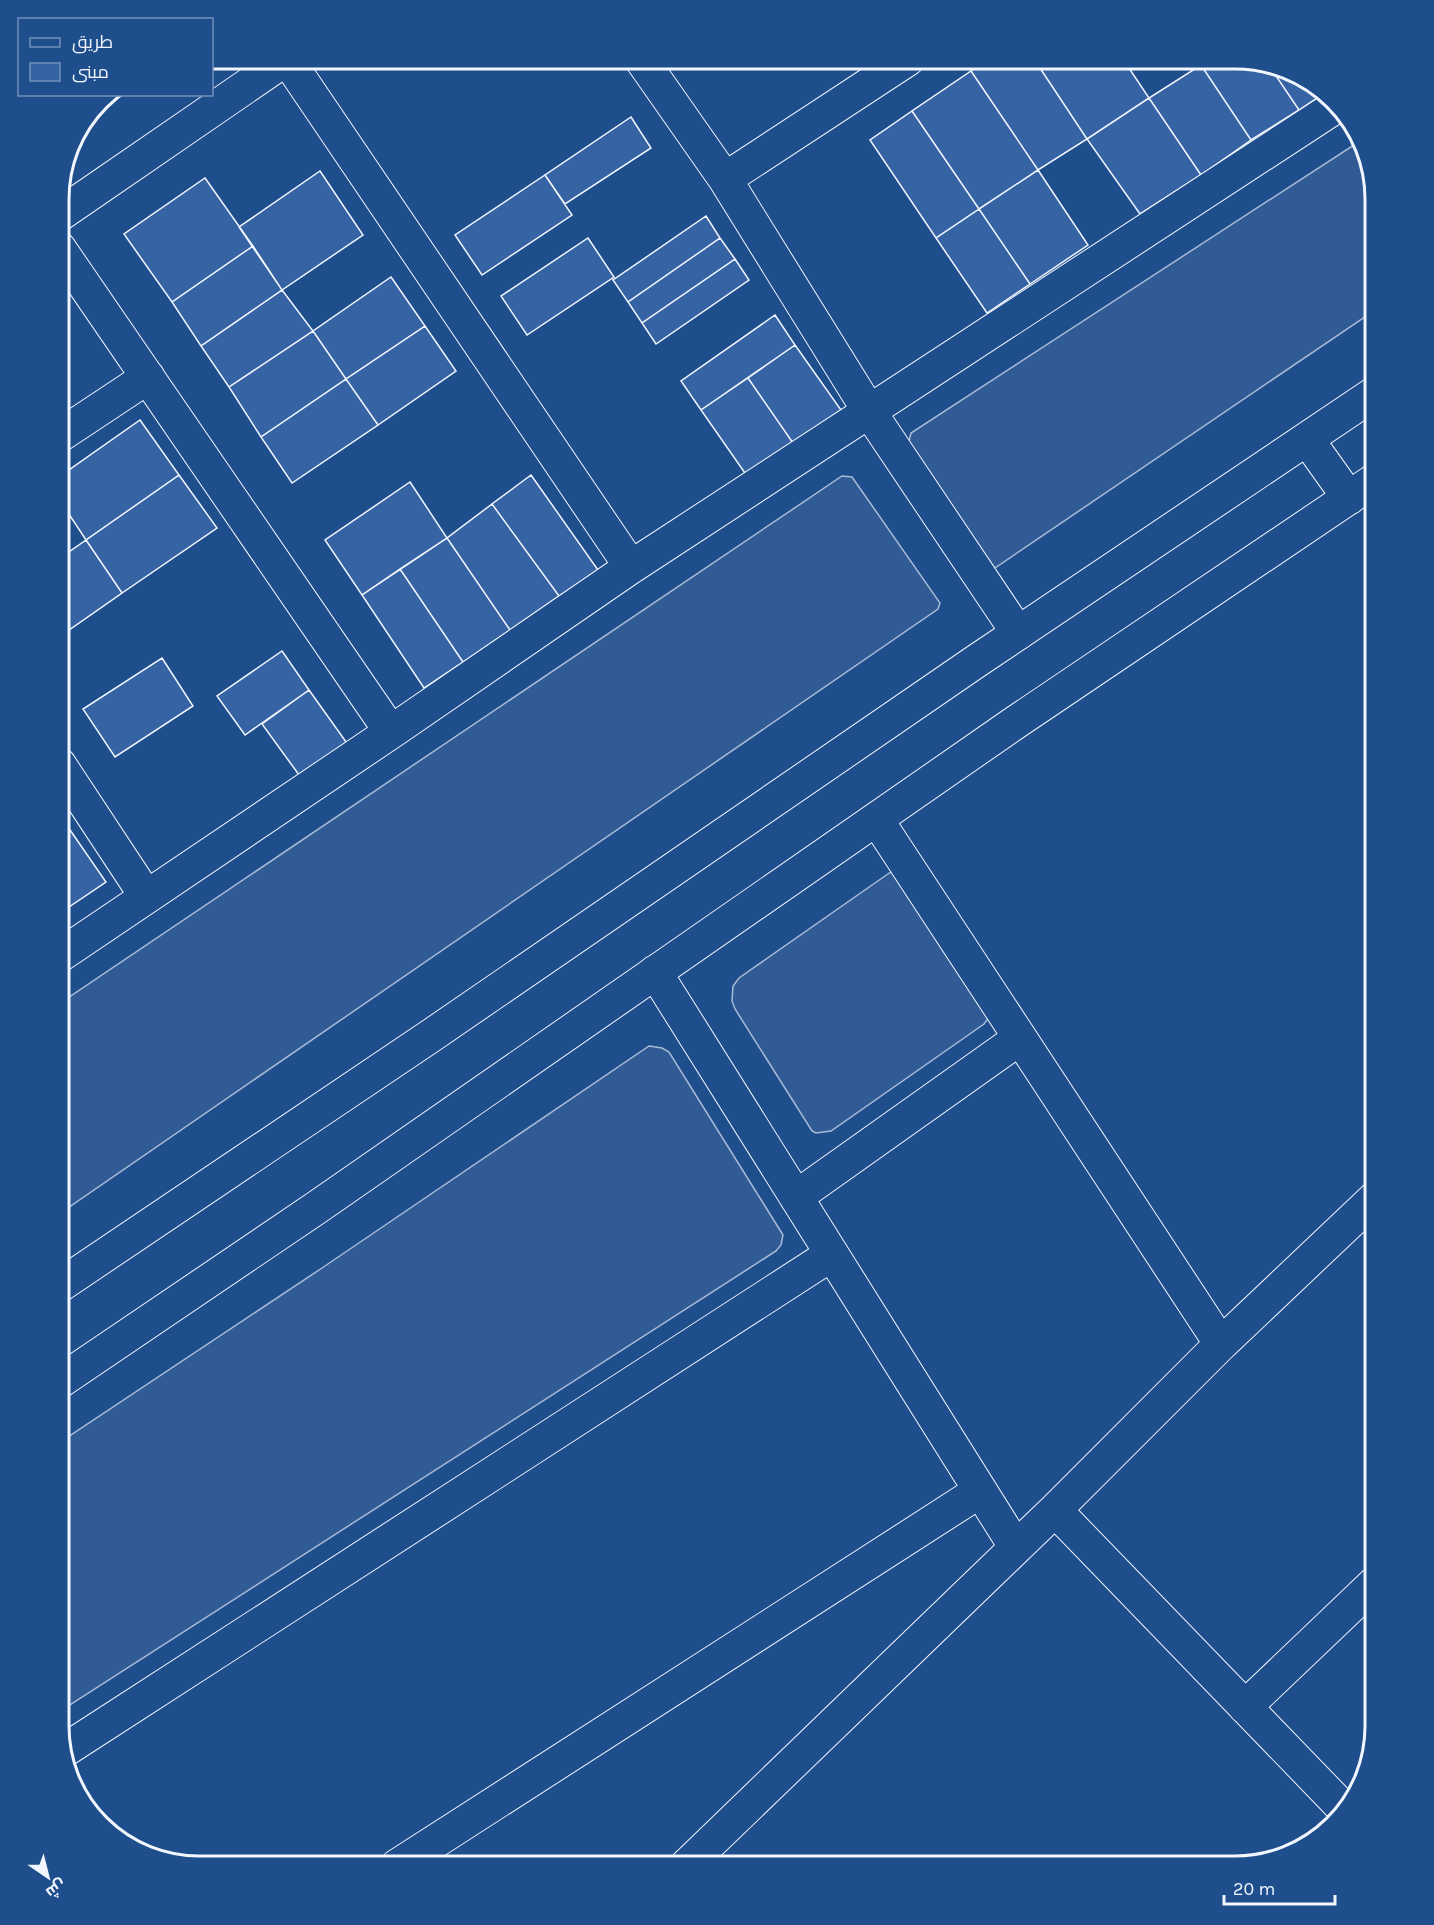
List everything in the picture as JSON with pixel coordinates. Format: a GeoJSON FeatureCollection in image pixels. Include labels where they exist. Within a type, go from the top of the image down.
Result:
{"type":"FeatureCollection","features":[{"type":"Feature","properties":{"kind":"street"},"geometry":{"type":"LineString","coordinates":[[69,207],[270,69]]}},
{"type":"Feature","properties":{"kind":"street"},"geometry":{"type":"LineString","coordinates":[[293,69],[632,567]]}},
{"type":"Feature","properties":{"kind":"street"},"geometry":{"type":"LineString","coordinates":[[648,69],[725,179],[869,411],[1018,633]]}},
{"type":"Feature","properties":{"kind":"street"},"geometry":{"type":"LineString","coordinates":[[725,179],[893,69]]}},
{"type":"Feature","properties":{"kind":"street"},"geometry":{"type":"LineString","coordinates":[[69,949],[632,567],[1330,110]]}},
{"type":"Feature","properties":{"kind":"street"},"geometry":{"type":"LineString","coordinates":[[69,262],[391,732]]}},
{"type":"Feature","properties":{"kind":"street"},"geometry":{"type":"LineString","coordinates":[[69,429],[148,377]]}},
{"type":"Feature","properties":{"kind":"street"},"geometry":{"type":"LineString","coordinates":[[69,1279],[429,1037],[1018,633],[1365,400]]}},
{"type":"Feature","properties":{"kind":"street"},"geometry":{"type":"LineString","coordinates":[[69,1375],[316,1208],[1016,722],[1362,489],[1307,439]]}},
{"type":"Feature","properties":{"kind":"street"},"geometry":{"type":"LineString","coordinates":[[69,779],[146,896]]}},
{"type":"Feature","properties":{"kind":"street"},"geometry":{"type":"LineString","coordinates":[[877,820],[1221,1344]]}},
{"type":"Feature","properties":{"kind":"street"},"geometry":{"type":"LineString","coordinates":[[656,972],[1015,1546]]}},
{"type":"Feature","properties":{"kind":"street"},"geometry":{"type":"LineString","coordinates":[[796,1197],[1020,1038]]}},
{"type":"Feature","properties":{"kind":"street"},"geometry":{"type":"LineString","coordinates":[[696,1856],[1015,1546],[1055,1510],[1221,1344],[1365,1208]]}},
{"type":"Feature","properties":{"kind":"street"},"geometry":{"type":"LineString","coordinates":[[71,1746],[832,1254]]}},
{"type":"Feature","properties":{"kind":"street"},"geometry":{"type":"LineString","coordinates":[[413,1856],[980,1491]]}},
{"type":"Feature","properties":{"kind":"street"},"geometry":{"type":"LineString","coordinates":[[1055,1510],[1339,1804]]}},
{"type":"Feature","properties":{"kind":"street"},"geometry":{"type":"LineString","coordinates":[[1245,1707],[1365,1593]]}},
{"type":"Feature","properties":{"kind":"shaded area"},"geometry":{"type":"Polygon","coordinates":[[[1353,145],[1361,165],[1364,182],[1365,317],[992,570],[908,445],[911,433],[1353,145]]]}},
{"type":"Feature","properties":{"kind":"shaded area"},"geometry":{"type":"Polygon","coordinates":[[[842,476],[852,477],[940,603],[938,609],[69,1207],[69,997],[842,476]]]}},
{"type":"Feature","properties":{"kind":"shaded area"},"geometry":{"type":"Polygon","coordinates":[[[895,869],[989,1010],[987,1020],[831,1131],[816,1133],[812,1131],[735,1009],[732,1001],[733,986],[739,978],[895,869]]]}},
{"type":"Feature","properties":{"kind":"shaded area"},"geometry":{"type":"Polygon","coordinates":[[[649,1046],[662,1048],[669,1052],[783,1235],[781,1245],[776,1251],[69,1706],[69,1436],[649,1046]]]}},
{"type":"Feature","properties":{"kind":"building"},"geometry":{"type":"Polygon","coordinates":[[[974,69],[1041,69],[1087,139],[1038,170],[971,71],[974,69]]]}},
{"type":"Feature","properties":{"kind":"building"},"geometry":{"type":"Polygon","coordinates":[[[1041,69],[1130,69],[1149,98],[1087,139],[1041,69]]]}},
{"type":"Feature","properties":{"kind":"building"},"geometry":{"type":"Polygon","coordinates":[[[1195,69],[1204,69],[1251,140],[1201,175],[1149,98],[1195,69]]]}},
{"type":"Feature","properties":{"kind":"building"},"geometry":{"type":"Polygon","coordinates":[[[1204,69],[1244,69],[1276,76],[1299,110],[1251,140],[1204,69]]]}},
{"type":"Feature","properties":{"kind":"building"},"geometry":{"type":"Polygon","coordinates":[[[971,71],[1038,170],[979,209],[912,111],[971,71]]]}},
{"type":"Feature","properties":{"kind":"building"},"geometry":{"type":"Polygon","coordinates":[[[1276,76],[1293,82],[1317,98],[1299,110],[1276,76]]]}},
{"type":"Feature","properties":{"kind":"building"},"geometry":{"type":"Polygon","coordinates":[[[1149,98],[1201,175],[1140,214],[1087,139],[1149,98]]]}},
{"type":"Feature","properties":{"kind":"building"},"geometry":{"type":"Polygon","coordinates":[[[912,111],[979,209],[936,238],[870,140],[912,111]]]}},
{"type":"Feature","properties":{"kind":"building"},"geometry":{"type":"Polygon","coordinates":[[[631,117],[651,148],[565,204],[545,175],[631,117]]]}},
{"type":"Feature","properties":{"kind":"building"},"geometry":{"type":"Polygon","coordinates":[[[1038,170],[1088,245],[1030,284],[979,209],[1038,170]]]}},
{"type":"Feature","properties":{"kind":"building"},"geometry":{"type":"Polygon","coordinates":[[[320,171],[363,235],[282,290],[239,227],[320,171]]]}},
{"type":"Feature","properties":{"kind":"building"},"geometry":{"type":"Polygon","coordinates":[[[545,175],[572,215],[482,275],[455,235],[545,175]]]}},
{"type":"Feature","properties":{"kind":"building"},"geometry":{"type":"Polygon","coordinates":[[[205,178],[253,246],[172,302],[124,234],[205,178]]]}},
{"type":"Feature","properties":{"kind":"building"},"geometry":{"type":"Polygon","coordinates":[[[979,209],[1030,284],[987,313],[936,238],[979,209]]]}},
{"type":"Feature","properties":{"kind":"building"},"geometry":{"type":"Polygon","coordinates":[[[706,216],[720,238],[628,302],[613,280],[706,216]]]}},
{"type":"Feature","properties":{"kind":"building"},"geometry":{"type":"Polygon","coordinates":[[[588,238],[614,277],[527,335],[501,296],[588,238]]]}},
{"type":"Feature","properties":{"kind":"building"},"geometry":{"type":"Polygon","coordinates":[[[720,238],[735,259],[642,323],[628,302],[720,238]]]}},
{"type":"Feature","properties":{"kind":"building"},"geometry":{"type":"Polygon","coordinates":[[[253,246],[282,290],[201,346],[172,302],[253,246]]]}},
{"type":"Feature","properties":{"kind":"building"},"geometry":{"type":"Polygon","coordinates":[[[735,259],[749,280],[656,344],[642,323],[735,259]]]}},
{"type":"Feature","properties":{"kind":"building"},"geometry":{"type":"Polygon","coordinates":[[[391,277],[425,326],[346,379],[313,331],[391,277]]]}},
{"type":"Feature","properties":{"kind":"building"},"geometry":{"type":"Polygon","coordinates":[[[282,290],[313,331],[229,387],[201,346],[282,290]]]}},
{"type":"Feature","properties":{"kind":"building"},"geometry":{"type":"Polygon","coordinates":[[[775,315],[795,345],[701,410],[681,381],[775,315]]]}},
{"type":"Feature","properties":{"kind":"building"},"geometry":{"type":"Polygon","coordinates":[[[425,326],[456,371],[378,425],[346,379],[425,326]]]}},
{"type":"Feature","properties":{"kind":"building"},"geometry":{"type":"Polygon","coordinates":[[[313,331],[346,379],[261,437],[229,387],[313,331]]]}},
{"type":"Feature","properties":{"kind":"building"},"geometry":{"type":"Polygon","coordinates":[[[795,345],[841,410],[793,443],[748,378],[795,345]]]}},
{"type":"Feature","properties":{"kind":"building"},"geometry":{"type":"Polygon","coordinates":[[[748,378],[793,443],[747,476],[701,410],[748,378]]]}},
{"type":"Feature","properties":{"kind":"building"},"geometry":{"type":"Polygon","coordinates":[[[346,379],[378,425],[292,483],[261,437],[346,379]]]}},
{"type":"Feature","properties":{"kind":"building"},"geometry":{"type":"Polygon","coordinates":[[[140,420],[179,475],[86,540],[69,514],[69,470],[140,420]]]}},
{"type":"Feature","properties":{"kind":"building"},"geometry":{"type":"Polygon","coordinates":[[[179,475],[217,528],[122,593],[86,540],[179,475]]]}},
{"type":"Feature","properties":{"kind":"building"},"geometry":{"type":"Polygon","coordinates":[[[531,475],[598,570],[559,596],[492,504],[531,475]]]}},
{"type":"Feature","properties":{"kind":"building"},"geometry":{"type":"Polygon","coordinates":[[[410,482],[447,538],[362,595],[325,540],[410,482]]]}},
{"type":"Feature","properties":{"kind":"building"},"geometry":{"type":"Polygon","coordinates":[[[492,504],[559,596],[510,630],[447,538],[492,504]]]}},
{"type":"Feature","properties":{"kind":"building"},"geometry":{"type":"Polygon","coordinates":[[[447,538],[510,630],[463,662],[400,569],[447,538]]]}},
{"type":"Feature","properties":{"kind":"building"},"geometry":{"type":"Polygon","coordinates":[[[86,540],[122,593],[69,630],[69,552],[86,540]]]}},
{"type":"Feature","properties":{"kind":"building"},"geometry":{"type":"Polygon","coordinates":[[[400,569],[463,662],[424,688],[362,595],[400,569]]]}},
{"type":"Feature","properties":{"kind":"building"},"geometry":{"type":"Polygon","coordinates":[[[282,651],[309,690],[245,735],[217,696],[282,651]]]}},
{"type":"Feature","properties":{"kind":"building"},"geometry":{"type":"Polygon","coordinates":[[[162,658],[193,706],[115,757],[83,709],[162,658]]]}},
{"type":"Feature","properties":{"kind":"building"},"geometry":{"type":"Polygon","coordinates":[[[309,690],[349,746],[302,779],[262,724],[309,690]]]}},
{"type":"Feature","properties":{"kind":"building"},"geometry":{"type":"Polygon","coordinates":[[[69,828],[106,882],[69,907],[69,828]]]}}]}
